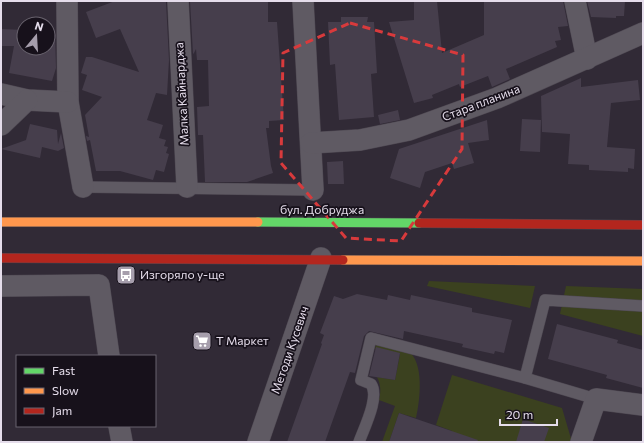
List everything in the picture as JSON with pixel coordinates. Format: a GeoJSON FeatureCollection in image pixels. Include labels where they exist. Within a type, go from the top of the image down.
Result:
{"type":"FeatureCollection","features":[{"type":"Feature","properties":{"kind":"main road","name":"бул. Добруджа"},"geometry":{"type":"LineString","coordinates":[[1,222],[316,222],[643,225]]}},
{"type":"Feature","properties":{"kind":"main road"},"geometry":{"type":"LineString","coordinates":[[1,258],[321,258],[643,261]]}},
{"type":"Feature","properties":{"kind":"street"},"geometry":{"type":"LineString","coordinates":[[66,1],[68,102],[83,187]]}},
{"type":"Feature","properties":{"kind":"street","name":"Малка Кайнарджа"},"geometry":{"type":"LineString","coordinates":[[178,1],[186,188]]}},
{"type":"Feature","properties":{"kind":"street"},"geometry":{"type":"LineString","coordinates":[[304,1],[313,190]]}},
{"type":"Feature","properties":{"kind":"street"},"geometry":{"type":"LineString","coordinates":[[575,1],[587,59]]}},
{"type":"Feature","properties":{"kind":"street","name":"Стара планина"},"geometry":{"type":"LineString","coordinates":[[311,143],[360,140],[410,130],[497,98],[643,33]]}},
{"type":"Feature","properties":{"kind":"street"},"geometry":{"type":"LineString","coordinates":[[1,94],[27,100],[68,102]]}},
{"type":"Feature","properties":{"kind":"street"},"geometry":{"type":"LineString","coordinates":[[1,125],[27,100]]}},
{"type":"Feature","properties":{"kind":"street","name":"Методи Кусевич"},"geometry":{"type":"LineString","coordinates":[[258,442],[321,258]]}},
{"type":"Feature","properties":{"kind":"street"},"geometry":{"type":"LineString","coordinates":[[1,286],[99,285],[109,355]]}},
{"type":"Feature","properties":{"kind":"street"},"geometry":{"type":"LineString","coordinates":[[582,442],[596,399],[643,405]]}},
{"type":"Feature","properties":{"kind":"street"},"geometry":{"type":"LineString","coordinates":[[120,427],[122,442]]}},
{"type":"Feature","properties":{"kind":"lane"},"geometry":{"type":"LineString","coordinates":[[83,187],[313,190]]}},
{"type":"Feature","properties":{"kind":"lane"},"geometry":{"type":"LineString","coordinates":[[525,378],[545,300],[643,306]]}},
{"type":"Feature","properties":{"kind":"lane"},"geometry":{"type":"LineString","coordinates":[[359,442],[372,408],[374,395],[371,384],[361,380],[370,338],[525,378],[596,399]]}},
{"type":"Feature","properties":{"kind":"highlighted area"},"geometry":{"type":"Polygon","coordinates":[[[350,23],[463,55],[462,149],[401,241],[346,238],[281,163],[283,53],[350,23]]]}},
{"type":"Feature","properties":{"kind":"green space"},"geometry":{"type":"Polygon","coordinates":[[[429,281],[535,286],[530,308],[427,286],[429,281]]]}},
{"type":"Feature","properties":{"kind":"green space"},"geometry":{"type":"Polygon","coordinates":[[[566,286],[643,289],[643,336],[560,314],[566,286]]]}},
{"type":"Feature","properties":{"kind":"green space"},"geometry":{"type":"Polygon","coordinates":[[[376,345],[404,348],[413,355],[419,372],[420,392],[416,418],[399,413],[389,442],[382,442],[395,406],[379,400],[380,388],[377,377],[395,380],[400,354],[375,349],[376,345]]]}},
{"type":"Feature","properties":{"kind":"green space"},"geometry":{"type":"Polygon","coordinates":[[[452,375],[562,408],[572,442],[448,442],[452,431],[436,425],[452,375]]]}},
{"type":"Feature","properties":{"kind":"building"},"geometry":{"type":"Polygon","coordinates":[[[115,1],[166,1],[169,60],[167,95],[156,93],[147,120],[163,125],[159,138],[166,140],[164,146],[168,147],[166,153],[169,154],[164,172],[156,170],[153,180],[120,171],[96,171],[90,140],[87,141],[86,136],[89,137],[85,115],[102,97],[82,90],[87,75],[81,73],[86,57],[92,57],[139,72],[120,29],[96,38],[86,12],[115,1]]]}},
{"type":"Feature","properties":{"kind":"building"},"geometry":{"type":"Polygon","coordinates":[[[190,1],[268,1],[268,22],[277,22],[284,120],[269,121],[269,128],[266,128],[273,173],[247,182],[205,182],[203,135],[198,135],[197,107],[209,106],[208,60],[197,60],[196,49],[193,54],[190,1]]]}},
{"type":"Feature","properties":{"kind":"building"},"geometry":{"type":"Polygon","coordinates":[[[414,1],[437,1],[442,53],[484,35],[484,1],[563,1],[568,26],[558,27],[561,40],[555,41],[557,47],[506,69],[510,79],[492,87],[488,76],[460,87],[459,84],[432,95],[433,98],[414,103],[389,22],[414,20],[414,1]]]}},
{"type":"Feature","properties":{"kind":"building"},"geometry":{"type":"Polygon","coordinates":[[[587,1],[625,1],[624,16],[616,16],[616,18],[591,17],[587,1]]]}},
{"type":"Feature","properties":{"kind":"building"},"geometry":{"type":"Polygon","coordinates":[[[341,17],[368,17],[367,22],[374,22],[377,73],[371,74],[374,117],[339,120],[335,64],[330,65],[328,22],[341,22],[341,17]]]}},
{"type":"Feature","properties":{"kind":"building"},"geometry":{"type":"Polygon","coordinates":[[[1,29],[16,30],[16,56],[56,56],[56,68],[52,81],[9,73],[14,46],[1,46],[1,29]]]}},
{"type":"Feature","properties":{"kind":"building"},"geometry":{"type":"Polygon","coordinates":[[[581,78],[581,87],[638,80],[640,100],[611,103],[607,147],[635,149],[634,169],[628,168],[628,172],[589,170],[589,165],[568,164],[570,134],[542,132],[541,96],[581,78]]]}},
{"type":"Feature","properties":{"kind":"building"},"geometry":{"type":"Polygon","coordinates":[[[398,110],[400,120],[380,124],[378,115],[398,110]]]}},
{"type":"Feature","properties":{"kind":"building"},"geometry":{"type":"Polygon","coordinates":[[[522,119],[541,120],[540,152],[520,151],[522,119]]]}},
{"type":"Feature","properties":{"kind":"building"},"geometry":{"type":"Polygon","coordinates":[[[487,120],[489,140],[468,143],[474,163],[454,169],[452,163],[425,172],[420,188],[390,178],[399,149],[487,120]]]}},
{"type":"Feature","properties":{"kind":"building"},"geometry":{"type":"Polygon","coordinates":[[[30,124],[57,130],[58,144],[61,133],[64,148],[58,151],[42,147],[40,158],[1,149],[26,140],[30,124]]]}},
{"type":"Feature","properties":{"kind":"building"},"geometry":{"type":"Polygon","coordinates":[[[343,161],[344,184],[328,184],[327,162],[343,161]]]}},
{"type":"Feature","properties":{"kind":"building"},"geometry":{"type":"Polygon","coordinates":[[[357,294],[387,300],[388,295],[410,300],[411,295],[472,308],[472,312],[512,320],[504,353],[495,351],[494,354],[462,347],[463,344],[404,331],[403,339],[369,331],[364,336],[355,373],[350,372],[325,442],[287,442],[322,344],[324,335],[320,333],[334,296],[343,299],[357,294]]]}},
{"type":"Feature","properties":{"kind":"building"},"geometry":{"type":"Polygon","coordinates":[[[557,324],[618,340],[617,343],[643,350],[643,388],[606,378],[607,375],[548,359],[557,324]]]}},
{"type":"Feature","properties":{"kind":"building"},"geometry":{"type":"Polygon","coordinates":[[[376,347],[400,353],[395,380],[369,376],[376,347]]]}},
{"type":"Feature","properties":{"kind":"building"},"geometry":{"type":"Polygon","coordinates":[[[399,413],[478,440],[477,442],[389,442],[399,413]]]}},
{"type":"Feature","properties":{"kind":"building"},"geometry":{"type":"Polygon","coordinates":[[[523,419],[549,428],[544,442],[516,442],[523,419]]]}},
{"type":"Feature","properties":{"kind":"traffic: fast"},"geometry":{"type":"LineString","coordinates":[[258,222],[419,223]]}},
{"type":"Feature","properties":{"kind":"traffic: slow"},"geometry":{"type":"LineString","coordinates":[[1,222],[258,222]]}},
{"type":"Feature","properties":{"kind":"traffic: slow"},"geometry":{"type":"LineString","coordinates":[[343,260],[643,261]]}},
{"type":"Feature","properties":{"kind":"traffic: jam"},"geometry":{"type":"LineString","coordinates":[[419,223],[643,225]]}},
{"type":"Feature","properties":{"kind":"traffic: jam"},"geometry":{"type":"LineString","coordinates":[[1,258],[343,260]]}},
{"type":"Feature","properties":{"kind":"place","name":"Изгоряло у-ще"},"geometry":{"type":"Point","coordinates":[126,275]}},
{"type":"Feature","properties":{"kind":"place","name":"Т Маркет"},"geometry":{"type":"Point","coordinates":[202,341]}}]}
